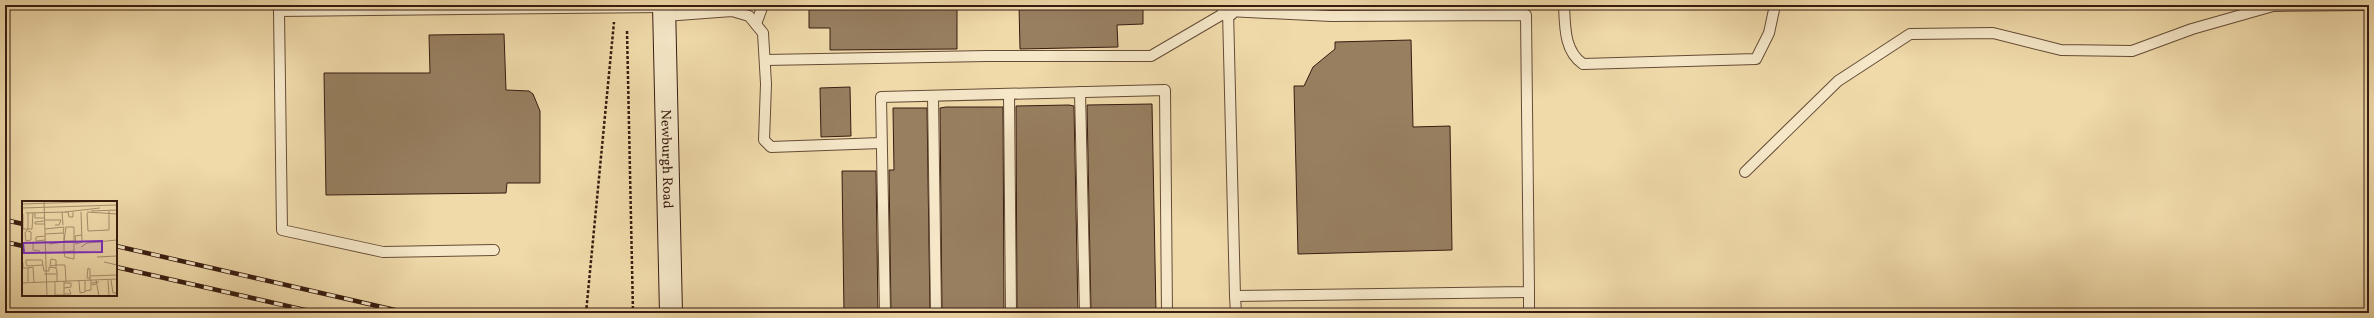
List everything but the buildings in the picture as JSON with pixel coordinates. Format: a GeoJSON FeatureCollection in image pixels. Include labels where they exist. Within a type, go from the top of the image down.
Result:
{"type":"FeatureCollection","features":[{"type":"Feature","properties":{"kind":"main road","name":"Newburgh Road"},"geometry":{"type":"LineString","coordinates":[[664,9],[671,313]]}},
{"type":"Feature","properties":{"kind":"lane"},"geometry":{"type":"LineString","coordinates":[[756,24],[764,5]]}},
{"type":"Feature","properties":{"kind":"lane"},"geometry":{"type":"LineString","coordinates":[[1564,5],[1568,44],[1574,57],[1583,64],[1756,59],[1769,33],[1774,5]]}},
{"type":"Feature","properties":{"kind":"lane"},"geometry":{"type":"LineString","coordinates":[[1745,172],[1838,81],[1910,34],[1993,33],[2061,50],[2132,51],[2192,29],[2273,6],[2366,5]]}},
{"type":"Feature","properties":{"kind":"lane"},"geometry":{"type":"LineString","coordinates":[[494,250],[383,252],[282,230],[279,11],[616,7],[732,11],[749,16],[763,33],[766,84],[764,140],[771,147],[881,143]]}},
{"type":"Feature","properties":{"kind":"lane"},"geometry":{"type":"LineString","coordinates":[[765,60],[987,56],[1151,56],[1228,8],[1331,16],[1526,15],[1529,313]]}},
{"type":"Feature","properties":{"kind":"lane"},"geometry":{"type":"LineString","coordinates":[[1228,8],[1236,313]]}},
{"type":"Feature","properties":{"kind":"lane"},"geometry":{"type":"LineString","coordinates":[[885,313],[881,97],[1164,90],[1167,313]]}},
{"type":"Feature","properties":{"kind":"lane"},"geometry":{"type":"LineString","coordinates":[[1080,92],[1086,313]]}},
{"type":"Feature","properties":{"kind":"lane"},"geometry":{"type":"LineString","coordinates":[[1008,94],[1011,313]]}},
{"type":"Feature","properties":{"kind":"lane"},"geometry":{"type":"LineString","coordinates":[[933,96],[936,313]]}},
{"type":"Feature","properties":{"kind":"lane"},"geometry":{"type":"LineString","coordinates":[[1235,296],[1529,292]]}},
{"type":"Feature","properties":{"kind":"path"},"geometry":{"type":"LineString","coordinates":[[586,313],[616,7]]}},
{"type":"Feature","properties":{"kind":"path"},"geometry":{"type":"LineString","coordinates":[[627,31],[633,313]]}},
{"type":"Feature","properties":{"kind":"railway"},"geometry":{"type":"LineString","coordinates":[[5,220],[22,224]]}},
{"type":"Feature","properties":{"kind":"railway"},"geometry":{"type":"LineString","coordinates":[[5,242],[22,246]]}},
{"type":"Feature","properties":{"kind":"railway"},"geometry":{"type":"LineString","coordinates":[[117,246],[408,313]]}},
{"type":"Feature","properties":{"kind":"railway"},"geometry":{"type":"LineString","coordinates":[[117,267],[318,313]]}}]}
